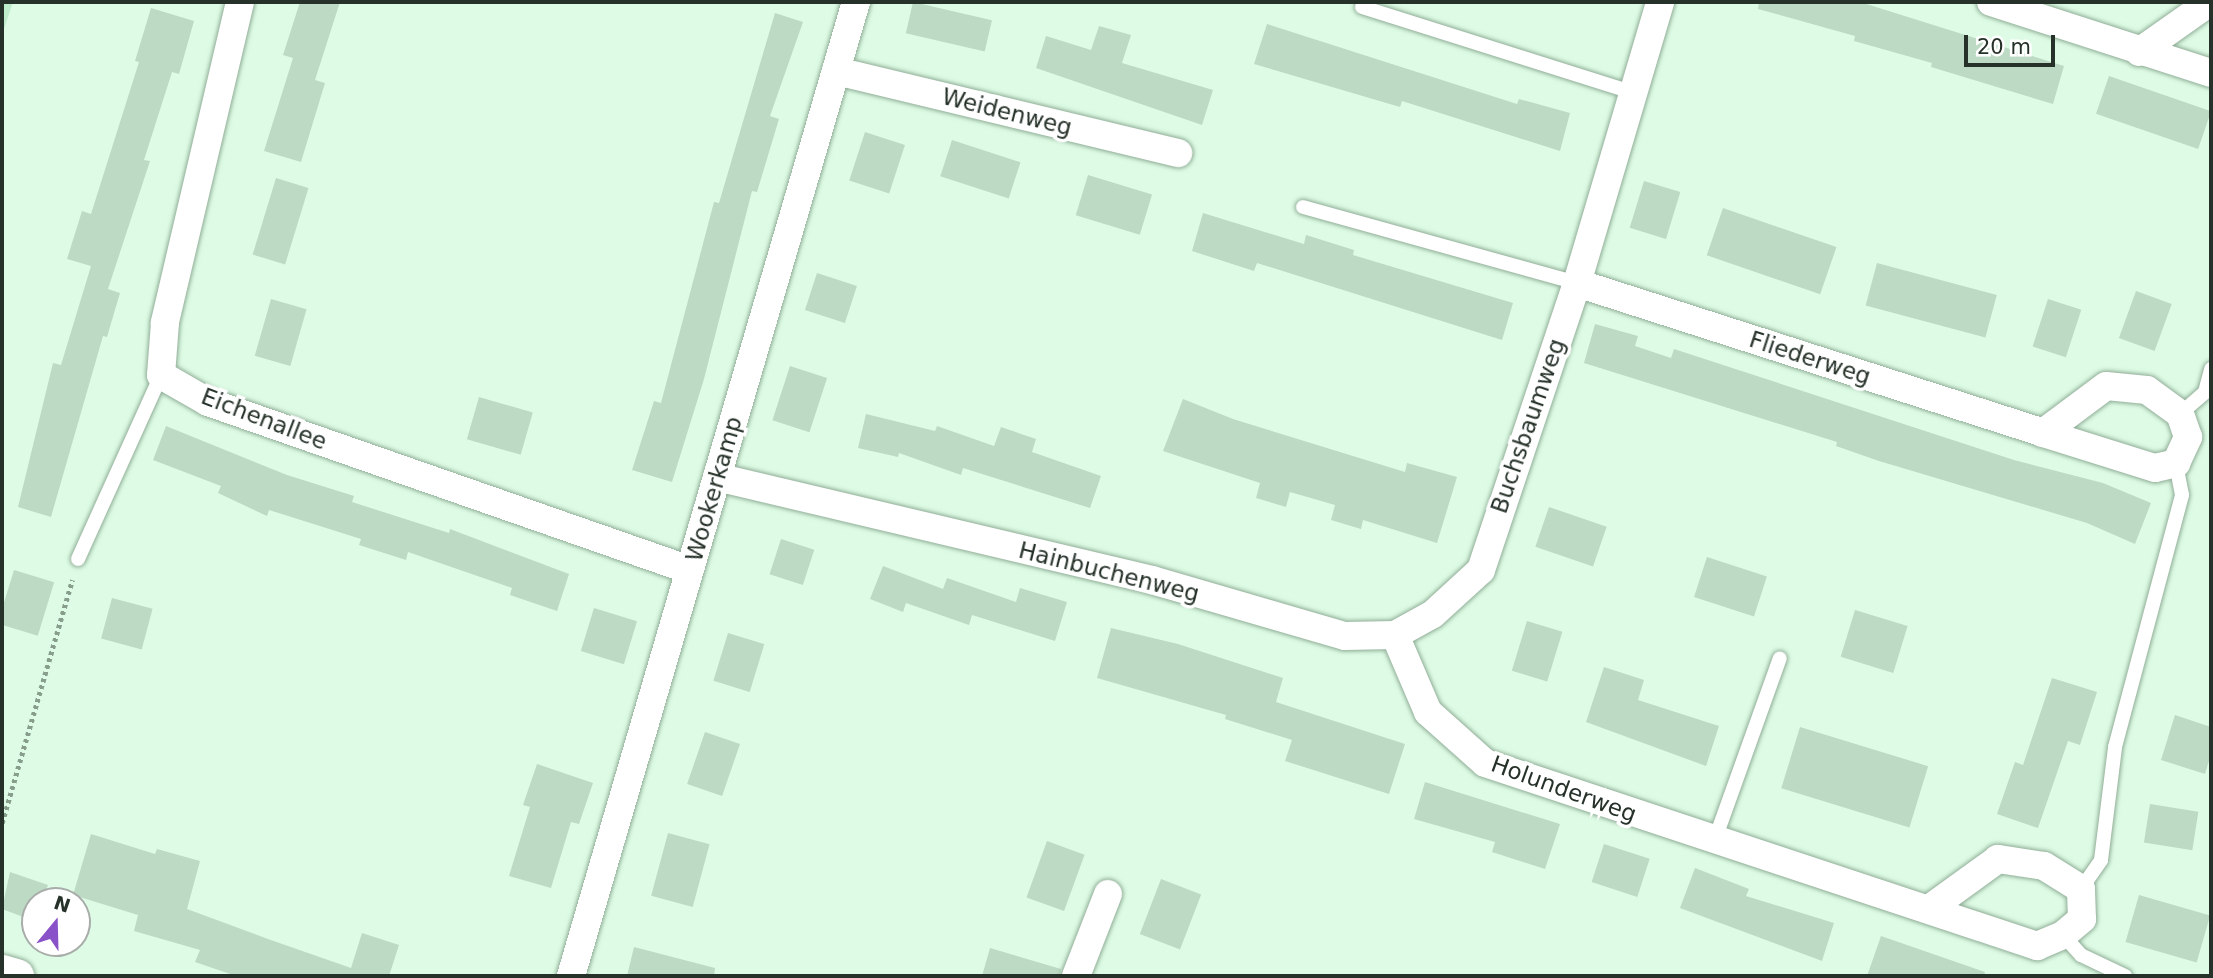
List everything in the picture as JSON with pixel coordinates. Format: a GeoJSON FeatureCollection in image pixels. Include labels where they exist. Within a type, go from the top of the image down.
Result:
{"type":"FeatureCollection","features":[{"type":"Feature","properties":{"kind":"street"},"geometry":{"type":"LineString","coordinates":[[161,375],[165,323],[240,2]]}},
{"type":"Feature","properties":{"kind":"street","name":"Wookerkamp"},"geometry":{"type":"LineString","coordinates":[[571,976],[856,2]]}},
{"type":"Feature","properties":{"kind":"street","name":"Buchsbaumweg"},"geometry":{"type":"LineString","coordinates":[[1481,570],[1577,283],[1660,2]]}},
{"type":"Feature","properties":{"kind":"street"},"geometry":{"type":"LineString","coordinates":[[1991,2],[2139,52],[2211,73]]}},
{"type":"Feature","properties":{"kind":"street"},"geometry":{"type":"LineString","coordinates":[[2139,52],[2210,2]]}},
{"type":"Feature","properties":{"kind":"street","name":"Weidenweg"},"geometry":{"type":"LineString","coordinates":[[836,71],[1178,153]]}},
{"type":"Feature","properties":{"kind":"street","name":"Fliederweg"},"geometry":{"type":"LineString","coordinates":[[1577,283],[2155,468],[2176,463]]}},
{"type":"Feature","properties":{"kind":"street","name":"Eichenallee"},"geometry":{"type":"LineString","coordinates":[[161,375],[208,402],[690,570]]}},
{"type":"Feature","properties":{"kind":"street"},"geometry":{"type":"LineString","coordinates":[[2043,433],[2106,386],[2147,390],[2180,414],[2188,437],[2176,463]]}},
{"type":"Feature","properties":{"kind":"street","name":"Hainbuchenweg"},"geometry":{"type":"LineString","coordinates":[[717,477],[1152,580],[1345,636],[1395,635],[1433,614],[1481,570]]}},
{"type":"Feature","properties":{"kind":"street","name":"Holunderweg"},"geometry":{"type":"LineString","coordinates":[[1395,635],[1427,712],[1485,763],[1714,842],[1929,909],[2037,946],[2063,935]]}},
{"type":"Feature","properties":{"kind":"street"},"geometry":{"type":"LineString","coordinates":[[1929,909],[1998,859],[2044,866],[2081,888],[2082,919],[2063,935]]}},
{"type":"Feature","properties":{"kind":"street"},"geometry":{"type":"LineString","coordinates":[[1076,976],[1108,894]]}},
{"type":"Feature","properties":{"kind":"street"},"geometry":{"type":"LineString","coordinates":[[2,972],[15,976]]}},
{"type":"Feature","properties":{"kind":"lane"},"geometry":{"type":"LineString","coordinates":[[1362,7],[1634,93]]}},
{"type":"Feature","properties":{"kind":"lane"},"geometry":{"type":"LineString","coordinates":[[1303,207],[1577,283]]}},
{"type":"Feature","properties":{"kind":"lane"},"geometry":{"type":"LineString","coordinates":[[2180,414],[2206,393],[2211,369]]}},
{"type":"Feature","properties":{"kind":"lane"},"geometry":{"type":"LineString","coordinates":[[78,559],[161,375]]}},
{"type":"Feature","properties":{"kind":"lane"},"geometry":{"type":"LineString","coordinates":[[2081,888],[2101,860],[2115,747],[2182,495],[2176,463]]}},
{"type":"Feature","properties":{"kind":"lane"},"geometry":{"type":"LineString","coordinates":[[1714,842],[1780,657]]}},
{"type":"Feature","properties":{"kind":"lane"},"geometry":{"type":"LineString","coordinates":[[2063,935],[2081,955],[2125,976]]}},
{"type":"Feature","properties":{"kind":"path"},"geometry":{"type":"LineString","coordinates":[[2,824],[78,559]]}},
{"type":"Feature","properties":{"kind":"green space"},"geometry":{"type":"Polygon","coordinates":[[[2,2],[13,2],[2,35],[2,2]]]}},
{"type":"Feature","properties":{"kind":"building"},"geometry":{"type":"Polygon","coordinates":[[[300,2],[340,2],[315,80],[325,83],[301,162],[264,151],[293,58],[283,55],[300,2]]]}},
{"type":"Feature","properties":{"kind":"building"},"geometry":{"type":"Polygon","coordinates":[[[913,2],[992,20],[985,51],[906,33],[913,2]]]}},
{"type":"Feature","properties":{"kind":"building"},"geometry":{"type":"Polygon","coordinates":[[[1759,2],[1860,2],[2064,66],[2053,104],[1931,67],[1932,63],[1854,41],[1855,36],[1758,9],[1759,2]]]}},
{"type":"Feature","properties":{"kind":"building"},"geometry":{"type":"Polygon","coordinates":[[[151,8],[194,21],[179,74],[172,72],[144,160],[150,161],[108,289],[120,293],[107,337],[103,336],[51,517],[18,507],[53,363],[61,365],[91,266],[67,259],[82,211],[91,214],[139,62],[135,61],[151,8]]]}},
{"type":"Feature","properties":{"kind":"building"},"geometry":{"type":"Polygon","coordinates":[[[775,13],[803,22],[770,116],[779,119],[757,192],[752,191],[704,379],[672,482],[632,470],[654,401],[661,403],[714,202],[719,203],[775,13]]]}},
{"type":"Feature","properties":{"kind":"building"},"geometry":{"type":"Polygon","coordinates":[[[1267,24],[1517,104],[1519,99],[1570,113],[1560,151],[1402,101],[1400,107],[1254,64],[1267,24]]]}},
{"type":"Feature","properties":{"kind":"building"},"geometry":{"type":"Polygon","coordinates":[[[1099,26],[1131,35],[1122,63],[1213,90],[1202,125],[1036,68],[1046,36],[1091,50],[1099,26]]]}},
{"type":"Feature","properties":{"kind":"building"},"geometry":{"type":"Polygon","coordinates":[[[2109,76],[2211,111],[2198,149],[2096,114],[2109,76]]]}},
{"type":"Feature","properties":{"kind":"building"},"geometry":{"type":"Polygon","coordinates":[[[865,132],[905,145],[889,193],[849,181],[865,132]]]}},
{"type":"Feature","properties":{"kind":"building"},"geometry":{"type":"Polygon","coordinates":[[[952,140],[1020,162],[1009,198],[940,176],[952,140]]]}},
{"type":"Feature","properties":{"kind":"building"},"geometry":{"type":"Polygon","coordinates":[[[1088,175],[1152,195],[1140,235],[1076,215],[1088,175]]]}},
{"type":"Feature","properties":{"kind":"building"},"geometry":{"type":"Polygon","coordinates":[[[276,178],[309,188],[285,264],[253,255],[276,178]]]}},
{"type":"Feature","properties":{"kind":"building"},"geometry":{"type":"Polygon","coordinates":[[[1644,181],[1680,192],[1666,239],[1630,228],[1644,181]]]}},
{"type":"Feature","properties":{"kind":"building"},"geometry":{"type":"Polygon","coordinates":[[[1723,208],[1836,247],[1820,294],[1707,255],[1723,208]]]}},
{"type":"Feature","properties":{"kind":"building"},"geometry":{"type":"Polygon","coordinates":[[[1203,213],[1304,244],[1306,235],[1354,250],[1353,255],[1513,303],[1502,340],[1257,263],[1254,271],[1192,251],[1203,213]]]}},
{"type":"Feature","properties":{"kind":"building"},"geometry":{"type":"Polygon","coordinates":[[[1877,263],[1997,295],[1985,338],[1866,306],[1877,263]]]}},
{"type":"Feature","properties":{"kind":"building"},"geometry":{"type":"Polygon","coordinates":[[[817,273],[857,286],[845,323],[805,310],[817,273]]]}},
{"type":"Feature","properties":{"kind":"building"},"geometry":{"type":"Polygon","coordinates":[[[2136,291],[2172,304],[2155,351],[2119,338],[2136,291]]]}},
{"type":"Feature","properties":{"kind":"building"},"geometry":{"type":"Polygon","coordinates":[[[271,299],[307,309],[290,366],[255,356],[271,299]]]}},
{"type":"Feature","properties":{"kind":"building"},"geometry":{"type":"Polygon","coordinates":[[[2048,299],[2081,310],[2066,357],[2033,347],[2048,299]]]}},
{"type":"Feature","properties":{"kind":"building"},"geometry":{"type":"Polygon","coordinates":[[[1595,324],[1638,336],[1635,346],[1671,358],[1674,349],[2014,460],[2103,483],[2151,503],[2135,544],[2087,523],[1879,461],[1836,446],[1837,442],[1584,363],[1595,324]]]}},
{"type":"Feature","properties":{"kind":"building"},"geometry":{"type":"Polygon","coordinates":[[[790,366],[827,378],[809,432],[772,420],[790,366]]]}},
{"type":"Feature","properties":{"kind":"building"},"geometry":{"type":"Polygon","coordinates":[[[479,397],[533,412],[521,455],[467,439],[479,397]]]}},
{"type":"Feature","properties":{"kind":"building"},"geometry":{"type":"Polygon","coordinates":[[[1183,399],[1233,419],[1405,472],[1407,463],[1457,477],[1437,543],[1363,520],[1361,529],[1331,520],[1335,505],[1290,492],[1286,507],[1256,498],[1260,483],[1163,451],[1183,399]]]}},
{"type":"Feature","properties":{"kind":"building"},"geometry":{"type":"Polygon","coordinates":[[[866,414],[935,431],[937,426],[994,446],[1001,427],[1036,439],[1032,452],[1101,476],[1090,508],[963,468],[961,475],[899,453],[898,457],[858,448],[866,414]]]}},
{"type":"Feature","properties":{"kind":"building"},"geometry":{"type":"Polygon","coordinates":[[[166,426],[287,475],[354,496],[352,502],[449,533],[450,529],[569,574],[557,611],[510,595],[512,588],[408,552],[406,560],[359,545],[361,539],[269,510],[267,516],[218,493],[221,486],[153,460],[166,426]]]}},
{"type":"Feature","properties":{"kind":"building"},"geometry":{"type":"Polygon","coordinates":[[[1549,507],[1607,527],[1593,567],[1535,547],[1549,507]]]}},
{"type":"Feature","properties":{"kind":"building"},"geometry":{"type":"Polygon","coordinates":[[[781,539],[814,550],[803,585],[770,574],[781,539]]]}},
{"type":"Feature","properties":{"kind":"building"},"geometry":{"type":"Polygon","coordinates":[[[1707,557],[1767,576],[1754,616],[1694,597],[1707,557]]]}},
{"type":"Feature","properties":{"kind":"building"},"geometry":{"type":"Polygon","coordinates":[[[883,566],[943,589],[947,578],[1016,602],[1020,588],[1067,602],[1055,641],[972,615],[969,625],[906,603],[903,612],[870,599],[883,566]]]}},
{"type":"Feature","properties":{"kind":"building"},"geometry":{"type":"Polygon","coordinates":[[[14,570],[54,582],[38,636],[2,625],[2,609],[14,570]]]}},
{"type":"Feature","properties":{"kind":"building"},"geometry":{"type":"Polygon","coordinates":[[[112,598],[153,609],[142,649],[101,639],[112,598]]]}},
{"type":"Feature","properties":{"kind":"building"},"geometry":{"type":"Polygon","coordinates":[[[594,608],[637,621],[624,664],[581,651],[594,608]]]}},
{"type":"Feature","properties":{"kind":"building"},"geometry":{"type":"Polygon","coordinates":[[[1855,610],[1908,626],[1893,673],[1841,657],[1855,610]]]}},
{"type":"Feature","properties":{"kind":"building"},"geometry":{"type":"Polygon","coordinates":[[[1527,621],[1562,632],[1547,682],[1512,671],[1527,621]]]}},
{"type":"Feature","properties":{"kind":"building"},"geometry":{"type":"Polygon","coordinates":[[[1111,628],[1178,644],[1283,678],[1276,702],[1405,744],[1389,794],[1285,761],[1292,740],[1225,719],[1226,715],[1097,678],[1111,628]]]}},
{"type":"Feature","properties":{"kind":"building"},"geometry":{"type":"Polygon","coordinates":[[[728,633],[764,644],[750,692],[713,681],[728,633]]]}},
{"type":"Feature","properties":{"kind":"building"},"geometry":{"type":"Polygon","coordinates":[[[1604,667],[1644,680],[1638,700],[1719,726],[1706,766],[1586,722],[1604,667]]]}},
{"type":"Feature","properties":{"kind":"building"},"geometry":{"type":"Polygon","coordinates":[[[2052,678],[2097,692],[2080,745],[2068,741],[2038,828],[1997,814],[2015,762],[2023,765],[2052,678]]]}},
{"type":"Feature","properties":{"kind":"building"},"geometry":{"type":"Polygon","coordinates":[[[2175,715],[2211,727],[2211,754],[2205,774],[2161,760],[2175,715]]]}},
{"type":"Feature","properties":{"kind":"building"},"geometry":{"type":"Polygon","coordinates":[[[1800,727],[1928,766],[1909,827],[1781,788],[1800,727]]]}},
{"type":"Feature","properties":{"kind":"building"},"geometry":{"type":"Polygon","coordinates":[[[705,732],[740,744],[722,796],[687,784],[705,732]]]}},
{"type":"Feature","properties":{"kind":"building"},"geometry":{"type":"Polygon","coordinates":[[[537,764],[593,783],[579,824],[571,822],[551,888],[509,876],[530,807],[523,805],[537,764]]]}},
{"type":"Feature","properties":{"kind":"building"},"geometry":{"type":"Polygon","coordinates":[[[1425,782],[1560,824],[1545,869],[1492,852],[1495,842],[1414,819],[1425,782]]]}},
{"type":"Feature","properties":{"kind":"building"},"geometry":{"type":"Polygon","coordinates":[[[2150,804],[2198,812],[2192,850],[2144,843],[2150,804]]]}},
{"type":"Feature","properties":{"kind":"building"},"geometry":{"type":"Polygon","coordinates":[[[668,833],[710,844],[693,907],[651,896],[668,833]]]}},
{"type":"Feature","properties":{"kind":"building"},"geometry":{"type":"Polygon","coordinates":[[[91,834],[155,854],[157,849],[200,861],[187,909],[268,939],[351,968],[362,933],[399,945],[389,976],[236,976],[195,962],[200,950],[134,931],[138,915],[91,901],[91,887],[75,887],[91,834]]]}},
{"type":"Feature","properties":{"kind":"building"},"geometry":{"type":"Polygon","coordinates":[[[1047,841],[1085,855],[1064,911],[1026,897],[1047,841]]]}},
{"type":"Feature","properties":{"kind":"building"},"geometry":{"type":"Polygon","coordinates":[[[1604,844],[1650,859],[1637,897],[1592,882],[1604,844]]]}},
{"type":"Feature","properties":{"kind":"building"},"geometry":{"type":"Polygon","coordinates":[[[1695,868],[1749,889],[1746,896],[1834,923],[1822,961],[1680,908],[1695,868]]]}},
{"type":"Feature","properties":{"kind":"building"},"geometry":{"type":"Polygon","coordinates":[[[10,872],[48,885],[21,887],[21,916],[2,909],[10,872]]]}},
{"type":"Feature","properties":{"kind":"building"},"geometry":{"type":"Polygon","coordinates":[[[1161,879],[1201,894],[1180,949],[1140,934],[1161,879]]]}},
{"type":"Feature","properties":{"kind":"building"},"geometry":{"type":"Polygon","coordinates":[[[2139,895],[2210,915],[2197,962],[2125,942],[2139,895]]]}},
{"type":"Feature","properties":{"kind":"building"},"geometry":{"type":"Polygon","coordinates":[[[1881,936],[1985,972],[1984,976],[1867,976],[1881,936]]]}},
{"type":"Feature","properties":{"kind":"building"},"geometry":{"type":"Polygon","coordinates":[[[634,947],[715,968],[714,976],[627,976],[634,947]]]}},
{"type":"Feature","properties":{"kind":"building"},"geometry":{"type":"Polygon","coordinates":[[[990,948],[1061,969],[1060,976],[982,976],[990,948]]]}}]}
